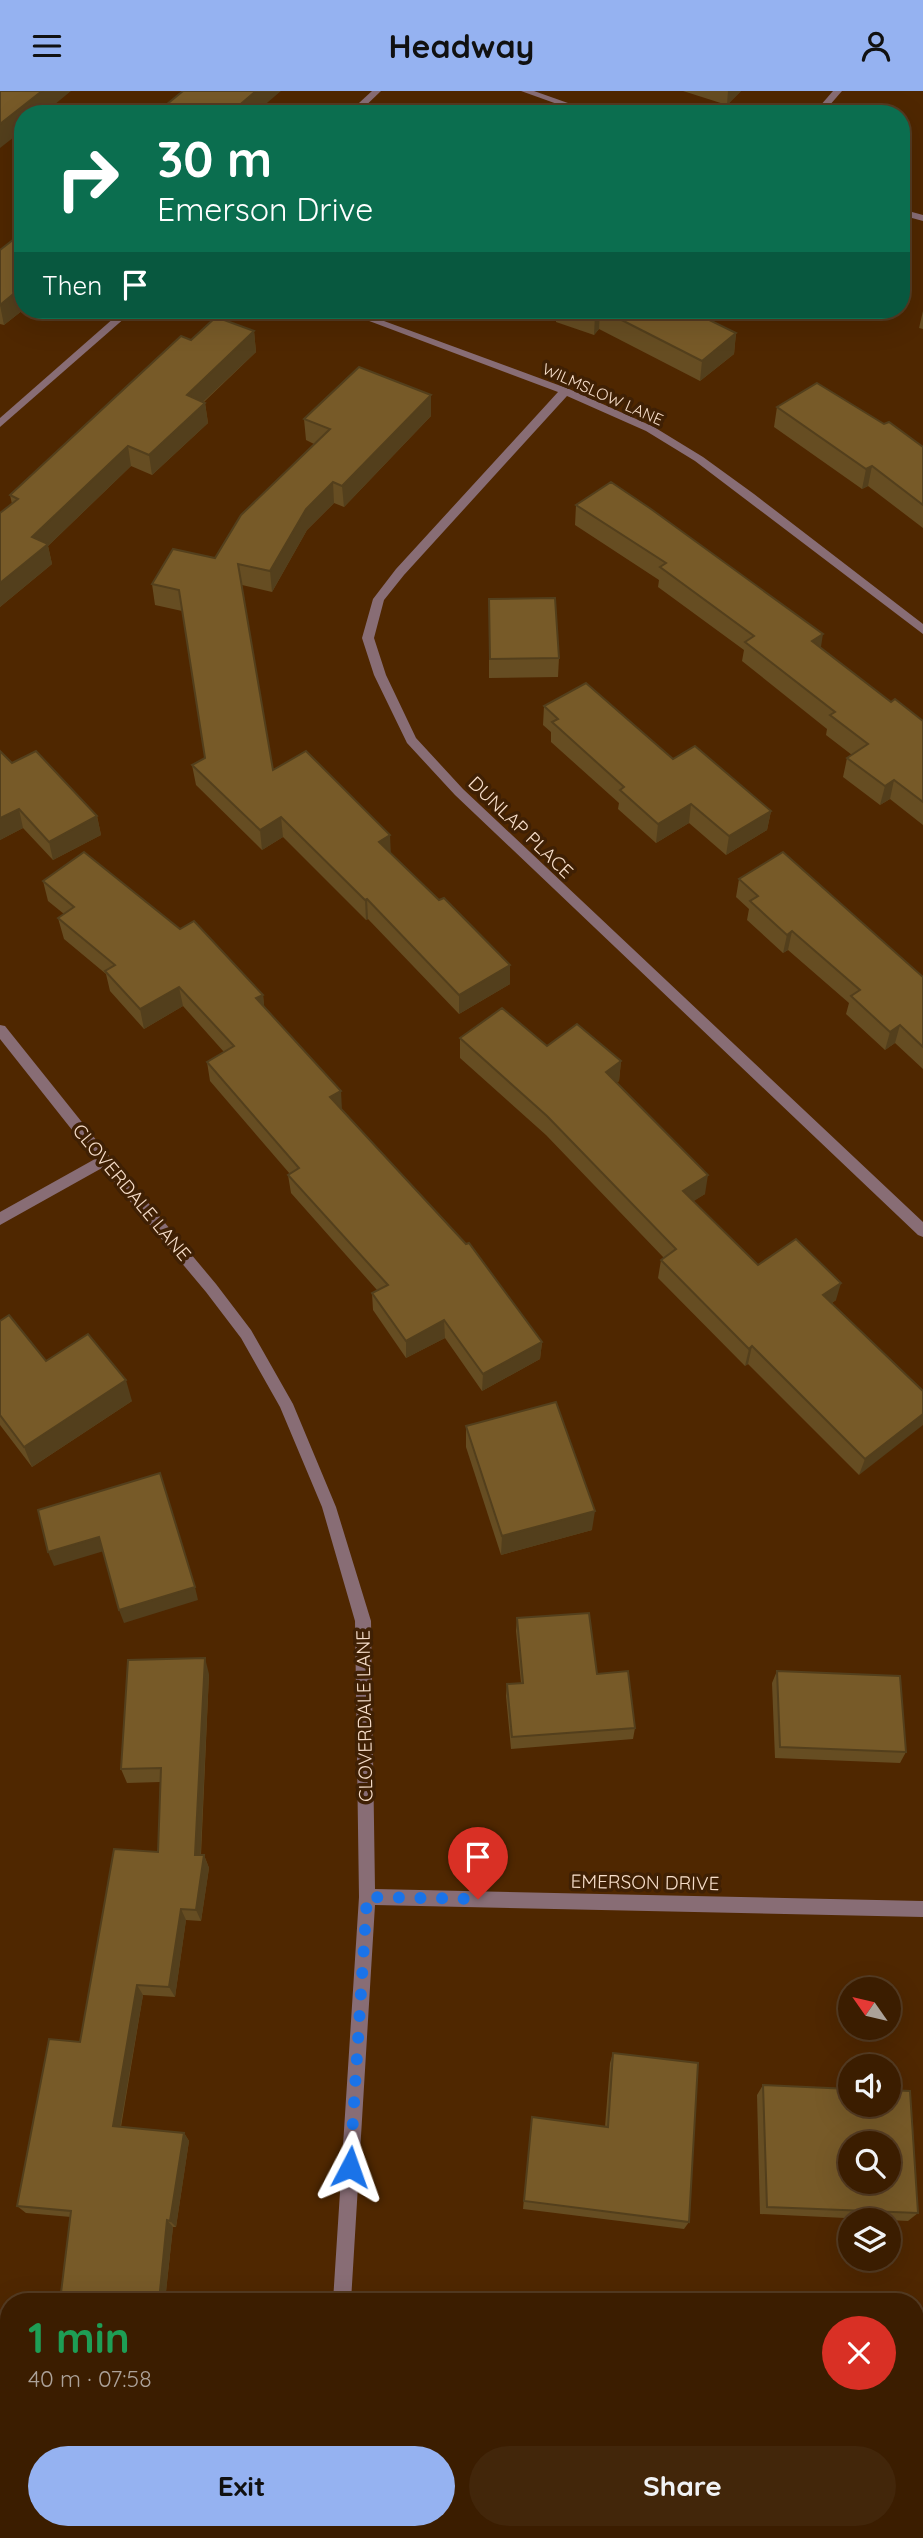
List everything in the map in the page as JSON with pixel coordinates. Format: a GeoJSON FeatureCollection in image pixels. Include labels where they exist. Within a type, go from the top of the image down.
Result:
{"type":"FeatureCollection","features":[{"type":"Feature","properties":{"kind":"street"},"geometry":{"type":"LineString","coordinates":[[361,105],[377,91]]}},
{"type":"Feature","properties":{"kind":"street"},"geometry":{"type":"LineString","coordinates":[[526,91],[568,105]]}},
{"type":"Feature","properties":{"kind":"street"},"geometry":{"type":"LineString","coordinates":[[825,105],[838,91]]}},
{"type":"Feature","properties":{"kind":"street"},"geometry":{"type":"LineString","coordinates":[[0,424],[119,319]]}},
{"type":"Feature","properties":{"kind":"street","name":"WILMSLOW LANE"},"geometry":{"type":"LineString","coordinates":[[369,319],[565,391],[650,429],[699,459],[923,630]]}},
{"type":"Feature","properties":{"kind":"street","name":"DUNLAP PLACE"},"geometry":{"type":"LineString","coordinates":[[565,391],[400,572],[379,599],[368,638],[380,675],[411,740],[459,792],[923,1231]]}},
{"type":"Feature","properties":{"kind":"street","name":"CLOVERDALE LANE"},"geometry":{"type":"LineString","coordinates":[[0,1030],[246,1334],[286,1403],[329,1507],[363,1621],[367,1897],[342,2293]]}},
{"type":"Feature","properties":{"kind":"street"},"geometry":{"type":"LineString","coordinates":[[0,1219],[104,1160]]}},
{"type":"Feature","properties":{"kind":"street","name":"EMERSON DRIVE"},"geometry":{"type":"LineString","coordinates":[[367,1897],[923,1909]]}},
{"type":"Feature","properties":{"kind":"building"},"geometry":{"type":"Polygon","coordinates":[[[0,91],[42,91],[24,105],[14,105],[14,113],[0,124],[0,91]]]}},
{"type":"Feature","properties":{"kind":"building"},"geometry":{"type":"Polygon","coordinates":[[[183,91],[256,91],[240,105],[166,105],[183,91]]]}},
{"type":"Feature","properties":{"kind":"building"},"geometry":{"type":"Polygon","coordinates":[[[14,239],[14,293],[0,305],[0,250],[14,239]]]}},
{"type":"Feature","properties":{"kind":"building"},"geometry":{"type":"Polygon","coordinates":[[[214,319],[221,319],[254,331],[187,395],[205,403],[149,455],[128,446],[32,537],[48,544],[0,583],[0,513],[18,499],[10,495],[181,336],[191,340],[214,319]]]}},
{"type":"Feature","properties":{"kind":"building"},"geometry":{"type":"Polygon","coordinates":[[[620,319],[707,319],[736,333],[702,361],[620,319]]]}},
{"type":"Feature","properties":{"kind":"building"},"geometry":{"type":"Polygon","coordinates":[[[359,367],[431,395],[342,486],[333,482],[306,509],[270,571],[238,564],[273,770],[306,751],[390,835],[379,842],[439,900],[444,898],[510,965],[459,995],[367,899],[365,900],[281,817],[260,830],[192,765],[205,758],[179,590],[152,584],[173,549],[215,558],[241,515],[330,429],[304,419],[359,367]]]}},
{"type":"Feature","properties":{"kind":"building"},"geometry":{"type":"Polygon","coordinates":[[[817,383],[884,424],[889,422],[923,447],[923,505],[872,466],[866,469],[777,407],[817,383]]]}},
{"type":"Feature","properties":{"kind":"building"},"geometry":{"type":"Polygon","coordinates":[[[611,482],[823,634],[812,641],[891,702],[895,699],[923,721],[923,802],[894,780],[885,786],[847,758],[868,744],[830,715],[835,712],[745,642],[754,636],[660,567],[666,563],[576,505],[611,482]]]}},
{"type":"Feature","properties":{"kind":"building"},"geometry":{"type":"Polygon","coordinates":[[[555,598],[559,658],[490,659],[489,599],[555,598]]]}},
{"type":"Feature","properties":{"kind":"building"},"geometry":{"type":"Polygon","coordinates":[[[586,683],[673,759],[695,746],[771,811],[729,836],[691,804],[658,824],[620,790],[624,787],[552,722],[558,719],[544,706],[586,683]]]}},
{"type":"Feature","properties":{"kind":"building"},"geometry":{"type":"Polygon","coordinates":[[[0,751],[12,763],[36,751],[97,816],[49,842],[19,809],[0,818],[0,751]]]}},
{"type":"Feature","properties":{"kind":"building"},"geometry":{"type":"Polygon","coordinates":[[[84,852],[180,929],[194,921],[263,995],[256,998],[341,1091],[330,1097],[466,1244],[469,1243],[542,1342],[483,1374],[444,1320],[406,1341],[372,1293],[388,1285],[288,1175],[299,1168],[207,1062],[234,1046],[179,987],[140,1009],[105,971],[115,965],[58,918],[74,907],[43,881],[84,852]]]}},
{"type":"Feature","properties":{"kind":"building"},"geometry":{"type":"Polygon","coordinates":[[[783,852],[923,977],[923,1047],[900,1025],[890,1032],[851,996],[860,990],[792,931],[787,935],[750,901],[758,896],[739,879],[783,852]]]}},
{"type":"Feature","properties":{"kind":"building"},"geometry":{"type":"Polygon","coordinates":[[[502,1008],[547,1046],[577,1024],[621,1061],[606,1072],[708,1175],[683,1191],[758,1265],[796,1239],[841,1283],[823,1295],[923,1391],[923,1414],[865,1459],[752,1346],[749,1349],[661,1260],[676,1249],[547,1116],[460,1038],[502,1008]]]}},
{"type":"Feature","properties":{"kind":"building"},"geometry":{"type":"Polygon","coordinates":[[[9,1315],[46,1361],[88,1334],[126,1380],[24,1447],[0,1415],[0,1321],[9,1315]]]}},
{"type":"Feature","properties":{"kind":"building"},"geometry":{"type":"Polygon","coordinates":[[[556,1402],[595,1511],[502,1536],[466,1426],[556,1402]]]}},
{"type":"Feature","properties":{"kind":"building"},"geometry":{"type":"Polygon","coordinates":[[[160,1473],[195,1587],[119,1610],[99,1537],[48,1552],[38,1510],[160,1473]]]}},
{"type":"Feature","properties":{"kind":"building"},"geometry":{"type":"Polygon","coordinates":[[[589,1613],[597,1674],[628,1671],[635,1728],[512,1737],[507,1684],[523,1683],[517,1618],[589,1613]]]}},
{"type":"Feature","properties":{"kind":"building"},"geometry":{"type":"Polygon","coordinates":[[[205,1658],[195,1855],[204,1855],[196,1910],[181,1909],[169,1987],[137,1985],[113,2126],[184,2133],[170,2221],[167,2220],[160,2293],[61,2293],[71,2211],[17,2206],[49,2039],[80,2042],[114,1849],[158,1852],[161,1768],[121,1769],[128,1660],[205,1658]]]}},
{"type":"Feature","properties":{"kind":"building"},"geometry":{"type":"Polygon","coordinates":[[[777,1671],[900,1676],[906,1752],[780,1747],[777,1671]]]}},
{"type":"Feature","properties":{"kind":"building"},"geometry":{"type":"Polygon","coordinates":[[[613,2053],[698,2063],[689,2222],[524,2201],[532,2117],[608,2127],[613,2053]]]}},
{"type":"Feature","properties":{"kind":"building"},"geometry":{"type":"Polygon","coordinates":[[[763,2085],[838,2088],[838,2117],[901,2117],[901,2091],[910,2091],[918,2213],[901,2212],[901,2208],[838,2210],[767,2207],[763,2085]]]}},
{"type":"Feature","properties":{"kind":"route"},"geometry":{"type":"LineString","coordinates":[[350,2167],[367,1897],[478,1899]]}}]}
